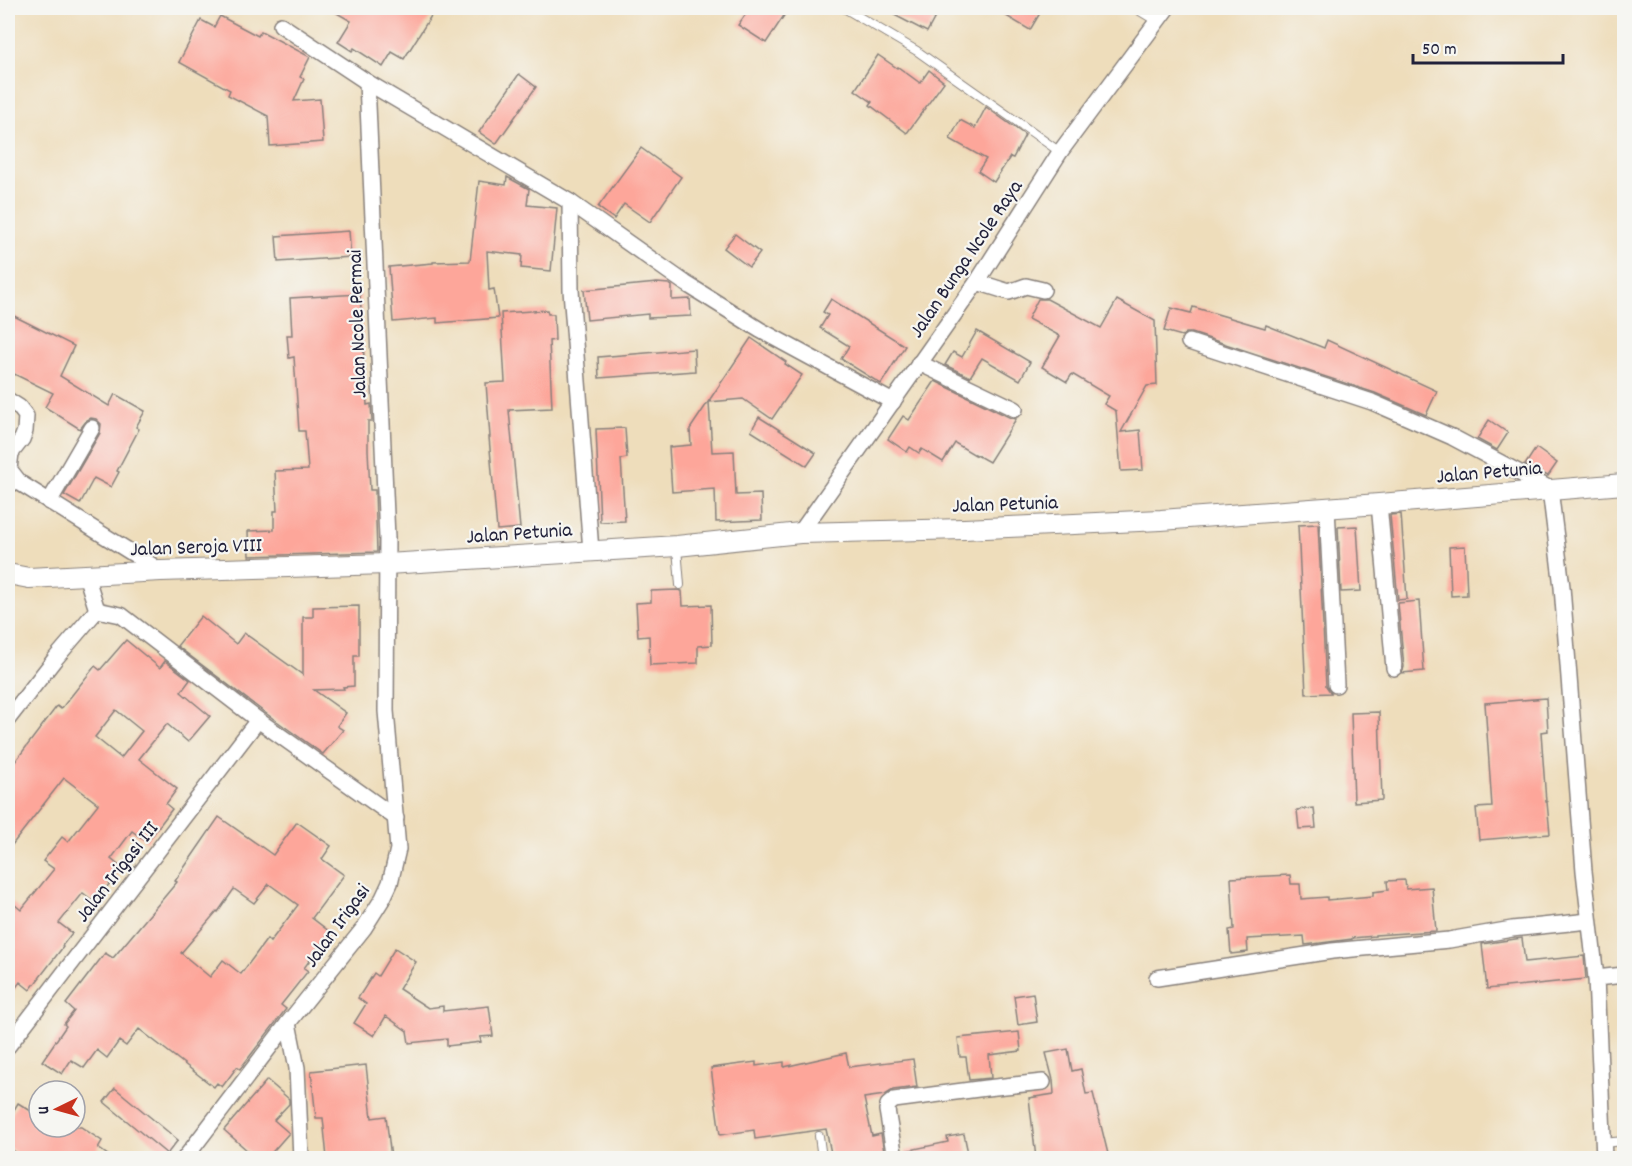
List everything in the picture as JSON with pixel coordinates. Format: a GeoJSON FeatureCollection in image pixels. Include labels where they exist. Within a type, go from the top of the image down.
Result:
{"type":"FeatureCollection","features":[{"type":"Feature","properties":{"kind":"street","name":"Jalan Bunga Ncole Raya"},"geometry":{"type":"LineString","coordinates":[[801,533],[977,282],[1060,152],[1167,8]]}},
{"type":"Feature","properties":{"kind":"street"},"geometry":{"type":"LineString","coordinates":[[281,25],[367,82],[570,202],[685,283],[760,330],[893,402]]}},
{"type":"Feature","properties":{"kind":"street","name":"Jalan Ncole Permai"},"geometry":{"type":"LineString","coordinates":[[367,82],[387,564]]}},
{"type":"Feature","properties":{"kind":"street"},"geometry":{"type":"LineString","coordinates":[[570,202],[571,290],[591,551]]}},
{"type":"Feature","properties":{"kind":"street"},"geometry":{"type":"LineString","coordinates":[[977,282],[1009,292],[1026,286],[1043,290]]}},
{"type":"Feature","properties":{"kind":"street"},"geometry":{"type":"LineString","coordinates":[[1189,342],[1372,402],[1452,437],[1550,489],[1562,587],[1584,871],[1596,978],[1604,1158]]}},
{"type":"Feature","properties":{"kind":"street"},"geometry":{"type":"LineString","coordinates":[[919,363],[1015,410]]}},
{"type":"Feature","properties":{"kind":"street"},"geometry":{"type":"LineString","coordinates":[[8,400],[19,406],[26,416],[25,431],[11,453],[9,469],[20,483],[161,571]]}},
{"type":"Feature","properties":{"kind":"street"},"geometry":{"type":"LineString","coordinates":[[49,502],[93,429]]}},
{"type":"Feature","properties":{"kind":"street","name":"Jalan Petunia"},"geometry":{"type":"LineString","coordinates":[[387,564],[676,546],[801,533],[1150,521],[1624,484]]}},
{"type":"Feature","properties":{"kind":"street"},"geometry":{"type":"LineString","coordinates":[[1379,504],[1394,668]]}},
{"type":"Feature","properties":{"kind":"street"},"geometry":{"type":"LineString","coordinates":[[1327,508],[1336,686]]}},
{"type":"Feature","properties":{"kind":"street","name":"Jalan Seroja VIII"},"geometry":{"type":"LineString","coordinates":[[8,574],[29,578],[161,571],[387,564]]}},
{"type":"Feature","properties":{"kind":"street","name":"Jalan Irigasi"},"geometry":{"type":"LineString","coordinates":[[185,1158],[364,928],[390,883],[398,849],[386,711],[387,564]]}},
{"type":"Feature","properties":{"kind":"street"},"geometry":{"type":"LineString","coordinates":[[86,575],[97,610]]}},
{"type":"Feature","properties":{"kind":"street"},"geometry":{"type":"LineString","coordinates":[[97,610],[121,615],[258,720],[396,818]]}},
{"type":"Feature","properties":{"kind":"street"},"geometry":{"type":"LineString","coordinates":[[8,719],[55,658],[97,610]]}},
{"type":"Feature","properties":{"kind":"street","name":"Jalan Irigasi III"},"geometry":{"type":"LineString","coordinates":[[8,1046],[258,720]]}},
{"type":"Feature","properties":{"kind":"street"},"geometry":{"type":"LineString","coordinates":[[1157,978],[1332,951],[1449,940],[1589,921]]}},
{"type":"Feature","properties":{"kind":"street"},"geometry":{"type":"LineString","coordinates":[[1596,978],[1624,975]]}},
{"type":"Feature","properties":{"kind":"street"},"geometry":{"type":"LineString","coordinates":[[288,1023],[297,1068],[301,1158]]}},
{"type":"Feature","properties":{"kind":"street"},"geometry":{"type":"LineString","coordinates":[[894,1158],[887,1110],[894,1100],[1043,1082]]}},
{"type":"Feature","properties":{"kind":"lane"},"geometry":{"type":"LineString","coordinates":[[844,8],[917,51],[1060,152]]}},
{"type":"Feature","properties":{"kind":"lane"},"geometry":{"type":"LineString","coordinates":[[1135,8],[1158,22]]}},
{"type":"Feature","properties":{"kind":"lane"},"geometry":{"type":"LineString","coordinates":[[676,546],[680,585]]}},
{"type":"Feature","properties":{"kind":"lane"},"geometry":{"type":"LineString","coordinates":[[819,1137],[822,1158]]}},
{"type":"Feature","properties":{"kind":"lane"},"geometry":{"type":"LineString","coordinates":[[1603,1143],[1624,1141]]}},
{"type":"Feature","properties":{"kind":"building"},"geometry":{"type":"Polygon","coordinates":[[[328,8],[436,8],[404,59],[392,52],[383,67],[354,48],[352,51],[338,42],[351,21],[328,8]]]}},
{"type":"Feature","properties":{"kind":"building"},"geometry":{"type":"Polygon","coordinates":[[[750,8],[789,8],[766,43],[738,25],[750,8]]]}},
{"type":"Feature","properties":{"kind":"building"},"geometry":{"type":"Polygon","coordinates":[[[881,8],[940,8],[927,32],[881,8]]]}},
{"type":"Feature","properties":{"kind":"building"},"geometry":{"type":"Polygon","coordinates":[[[993,8],[1043,8],[1030,30],[993,8]]]}},
{"type":"Feature","properties":{"kind":"building"},"geometry":{"type":"Polygon","coordinates":[[[220,16],[258,36],[261,31],[310,57],[300,77],[304,79],[294,101],[320,99],[323,142],[270,146],[268,116],[228,95],[230,90],[179,62],[201,20],[214,27],[220,16]]]}},
{"type":"Feature","properties":{"kind":"building"},"geometry":{"type":"Polygon","coordinates":[[[878,55],[920,83],[929,70],[944,82],[907,133],[870,105],[872,102],[855,90],[878,55]]]}},
{"type":"Feature","properties":{"kind":"building"},"geometry":{"type":"Polygon","coordinates":[[[519,74],[536,87],[496,144],[479,132],[519,74]]]}},
{"type":"Feature","properties":{"kind":"building"},"geometry":{"type":"Polygon","coordinates":[[[986,107],[1025,135],[1013,158],[1010,157],[994,182],[978,171],[986,159],[950,139],[960,120],[975,128],[986,107]]]}},
{"type":"Feature","properties":{"kind":"building"},"geometry":{"type":"Polygon","coordinates":[[[641,148],[681,177],[650,222],[624,204],[614,219],[598,207],[641,148]]]}},
{"type":"Feature","properties":{"kind":"building"},"geometry":{"type":"Polygon","coordinates":[[[507,177],[529,189],[527,205],[557,208],[551,271],[521,268],[522,255],[487,251],[489,290],[494,289],[498,318],[437,323],[437,318],[393,322],[389,267],[470,261],[479,181],[506,185],[507,177]]]}},
{"type":"Feature","properties":{"kind":"building"},"geometry":{"type":"Polygon","coordinates":[[[349,231],[351,257],[278,262],[276,236],[349,231]]]}},
{"type":"Feature","properties":{"kind":"building"},"geometry":{"type":"Polygon","coordinates":[[[735,234],[760,253],[749,267],[724,248],[735,234]]]}},
{"type":"Feature","properties":{"kind":"building"},"geometry":{"type":"Polygon","coordinates":[[[657,283],[672,286],[672,300],[690,299],[691,316],[648,318],[648,314],[587,320],[584,290],[657,283]]]}},
{"type":"Feature","properties":{"kind":"building"},"geometry":{"type":"Polygon","coordinates":[[[360,294],[367,405],[371,404],[372,421],[368,421],[368,450],[370,490],[375,490],[377,552],[249,556],[248,531],[274,530],[274,511],[277,511],[275,471],[308,470],[305,431],[299,431],[294,357],[289,358],[287,335],[292,335],[290,298],[360,294]]]}},
{"type":"Feature","properties":{"kind":"building"},"geometry":{"type":"Polygon","coordinates":[[[831,299],[905,346],[881,384],[841,359],[849,346],[820,328],[828,315],[823,312],[831,299]]]}},
{"type":"Feature","properties":{"kind":"building"},"geometry":{"type":"Polygon","coordinates":[[[1038,299],[1047,299],[1101,328],[1117,300],[1155,321],[1157,385],[1147,386],[1121,432],[1140,430],[1143,470],[1121,471],[1116,411],[1104,404],[1109,396],[1072,374],[1067,382],[1042,367],[1060,336],[1028,319],[1038,299]]]}},
{"type":"Feature","properties":{"kind":"building"},"geometry":{"type":"Polygon","coordinates":[[[1193,307],[1265,328],[1266,325],[1324,348],[1327,340],[1437,391],[1426,415],[1375,393],[1192,333],[1182,336],[1164,331],[1171,308],[1191,313],[1193,307]]]}},
{"type":"Feature","properties":{"kind":"building"},"geometry":{"type":"Polygon","coordinates":[[[547,310],[548,314],[554,314],[555,340],[549,341],[552,408],[509,410],[520,528],[497,530],[486,383],[505,382],[501,313],[547,310]]]}},
{"type":"Feature","properties":{"kind":"building"},"geometry":{"type":"Polygon","coordinates":[[[12,315],[74,346],[60,376],[109,406],[115,394],[145,411],[136,427],[139,429],[111,487],[94,478],[80,504],[64,495],[100,433],[101,424],[91,418],[80,429],[45,407],[53,393],[8,371],[8,323],[12,315]]]}},
{"type":"Feature","properties":{"kind":"building"},"geometry":{"type":"Polygon","coordinates":[[[977,331],[1030,362],[1020,380],[982,358],[970,377],[945,365],[953,352],[962,357],[977,331]]]}},
{"type":"Feature","properties":{"kind":"building"},"geometry":{"type":"Polygon","coordinates":[[[751,338],[802,375],[772,419],[743,399],[709,402],[712,452],[734,451],[736,495],[761,494],[762,520],[716,522],[715,489],[672,492],[669,447],[691,445],[690,429],[751,338]]]}},
{"type":"Feature","properties":{"kind":"building"},"geometry":{"type":"Polygon","coordinates":[[[694,349],[695,371],[599,378],[598,357],[694,349]]]}},
{"type":"Feature","properties":{"kind":"building"},"geometry":{"type":"Polygon","coordinates":[[[935,381],[1016,419],[989,462],[955,443],[943,462],[922,449],[919,453],[910,447],[907,452],[888,439],[903,416],[909,420],[935,381]]]}},
{"type":"Feature","properties":{"kind":"building"},"geometry":{"type":"Polygon","coordinates":[[[759,417],[816,453],[807,466],[751,431],[759,417]]]}},
{"type":"Feature","properties":{"kind":"building"},"geometry":{"type":"Polygon","coordinates":[[[1489,420],[1508,433],[1497,450],[1477,439],[1489,420]]]}},
{"type":"Feature","properties":{"kind":"building"},"geometry":{"type":"Polygon","coordinates":[[[625,428],[627,458],[621,459],[625,521],[600,522],[596,429],[625,428]]]}},
{"type":"Feature","properties":{"kind":"building"},"geometry":{"type":"Polygon","coordinates":[[[1536,448],[1557,463],[1548,476],[1525,465],[1536,448]]]}},
{"type":"Feature","properties":{"kind":"building"},"geometry":{"type":"Polygon","coordinates":[[[1401,514],[1407,599],[1398,600],[1390,515],[1401,514]]]}},
{"type":"Feature","properties":{"kind":"building"},"geometry":{"type":"Polygon","coordinates":[[[1318,524],[1326,686],[1331,693],[1306,694],[1298,525],[1318,524]]]}},
{"type":"Feature","properties":{"kind":"building"},"geometry":{"type":"Polygon","coordinates":[[[1357,526],[1361,591],[1341,592],[1338,527],[1357,526]]]}},
{"type":"Feature","properties":{"kind":"building"},"geometry":{"type":"Polygon","coordinates":[[[1465,546],[1467,595],[1451,596],[1449,547],[1465,546]]]}},
{"type":"Feature","properties":{"kind":"building"},"geometry":{"type":"Polygon","coordinates":[[[651,591],[682,591],[683,606],[711,605],[712,645],[698,646],[698,663],[650,665],[649,636],[638,637],[636,603],[651,602],[651,591]]]}},
{"type":"Feature","properties":{"kind":"building"},"geometry":{"type":"Polygon","coordinates":[[[1419,601],[1424,671],[1402,673],[1404,667],[1398,603],[1419,601]]]}},
{"type":"Feature","properties":{"kind":"building"},"geometry":{"type":"Polygon","coordinates":[[[359,606],[359,656],[354,656],[354,686],[343,687],[344,689],[314,690],[346,713],[337,726],[343,730],[323,754],[177,646],[201,616],[236,644],[244,633],[303,675],[303,617],[313,617],[313,607],[359,606]]]}},
{"type":"Feature","properties":{"kind":"building"},"geometry":{"type":"Polygon","coordinates":[[[126,640],[160,668],[165,661],[190,680],[181,692],[210,716],[188,742],[167,724],[139,759],[177,789],[166,804],[172,809],[147,842],[132,831],[111,859],[122,868],[95,902],[83,893],[59,923],[72,933],[63,947],[30,990],[20,982],[8,998],[8,899],[21,910],[54,869],[43,861],[62,837],[68,842],[98,804],[64,778],[8,850],[8,771],[57,706],[61,709],[95,666],[100,670],[126,640]],[[116,710],[95,737],[121,758],[142,731],[116,710]]]}},
{"type":"Feature","properties":{"kind":"building"},"geometry":{"type":"Polygon","coordinates":[[[1546,698],[1548,731],[1541,732],[1550,834],[1479,840],[1476,808],[1492,807],[1485,703],[1546,698]]]}},
{"type":"Feature","properties":{"kind":"building"},"geometry":{"type":"Polygon","coordinates":[[[1379,712],[1382,800],[1354,802],[1351,713],[1379,712]]]}},
{"type":"Feature","properties":{"kind":"building"},"geometry":{"type":"Polygon","coordinates":[[[1314,808],[1316,828],[1299,829],[1297,810],[1314,808]]]}},
{"type":"Feature","properties":{"kind":"building"},"geometry":{"type":"Polygon","coordinates":[[[219,817],[273,855],[297,822],[331,846],[322,859],[344,875],[312,918],[330,932],[304,968],[308,971],[281,1005],[286,1009],[240,1069],[237,1067],[222,1087],[217,1083],[214,1087],[139,1029],[126,1046],[119,1041],[107,1058],[97,1050],[84,1068],[71,1060],[62,1074],[42,1061],[74,1011],[66,1004],[105,953],[113,958],[177,882],[175,881],[219,817]],[[269,884],[254,903],[234,889],[218,912],[181,953],[210,977],[223,960],[241,974],[267,939],[270,942],[298,905],[269,884]]]}},
{"type":"Feature","properties":{"kind":"building"},"geometry":{"type":"Polygon","coordinates":[[[1290,875],[1291,884],[1300,884],[1301,899],[1327,897],[1327,900],[1373,896],[1373,892],[1388,890],[1387,881],[1405,880],[1406,889],[1432,887],[1436,931],[1375,935],[1305,945],[1304,936],[1247,939],[1248,952],[1231,954],[1229,930],[1234,929],[1231,878],[1290,875]]]}},
{"type":"Feature","properties":{"kind":"building"},"geometry":{"type":"Polygon","coordinates":[[[1522,938],[1525,962],[1584,956],[1586,979],[1487,989],[1482,944],[1522,938]]]}},
{"type":"Feature","properties":{"kind":"building"},"geometry":{"type":"Polygon","coordinates":[[[395,948],[416,962],[399,989],[428,1008],[443,1006],[443,1011],[489,1006],[493,1036],[480,1037],[481,1042],[447,1046],[447,1039],[409,1043],[407,1031],[386,1016],[374,1036],[354,1023],[366,1004],[358,998],[374,973],[378,976],[395,948]]]}},
{"type":"Feature","properties":{"kind":"building"},"geometry":{"type":"Polygon","coordinates":[[[1033,993],[1037,1022],[1018,1025],[1014,996],[1033,993]]]}},
{"type":"Feature","properties":{"kind":"building"},"geometry":{"type":"Polygon","coordinates":[[[1019,1032],[1021,1051],[989,1055],[991,1078],[969,1080],[966,1057],[960,1057],[958,1038],[1019,1032]]]}},
{"type":"Feature","properties":{"kind":"building"},"geometry":{"type":"Polygon","coordinates":[[[1068,1049],[1072,1071],[1081,1069],[1086,1094],[1093,1093],[1109,1158],[1036,1158],[1029,1098],[1054,1094],[1046,1053],[1068,1049]]]}},
{"type":"Feature","properties":{"kind":"building"},"geometry":{"type":"Polygon","coordinates":[[[846,1053],[849,1067],[913,1059],[917,1087],[893,1090],[885,1095],[864,1098],[872,1136],[881,1134],[885,1158],[832,1158],[826,1129],[755,1139],[754,1130],[720,1135],[711,1068],[756,1062],[756,1066],[784,1062],[784,1067],[846,1053]]]}},
{"type":"Feature","properties":{"kind":"building"},"geometry":{"type":"Polygon","coordinates":[[[366,1065],[372,1118],[386,1116],[391,1158],[327,1158],[323,1118],[316,1118],[311,1071],[366,1065]]]}},
{"type":"Feature","properties":{"kind":"building"},"geometry":{"type":"Polygon","coordinates":[[[267,1080],[289,1099],[289,1104],[274,1120],[289,1133],[267,1158],[256,1158],[224,1130],[267,1080]]]}},
{"type":"Feature","properties":{"kind":"building"},"geometry":{"type":"Polygon","coordinates":[[[115,1088],[178,1140],[167,1154],[104,1102],[115,1088]]]}},
{"type":"Feature","properties":{"kind":"building"},"geometry":{"type":"Polygon","coordinates":[[[18,1103],[27,1109],[27,1139],[87,1139],[87,1131],[102,1141],[98,1148],[112,1158],[12,1158],[15,1152],[8,1147],[8,1120],[18,1103]]]}},
{"type":"Feature","properties":{"kind":"building"},"geometry":{"type":"Polygon","coordinates":[[[964,1134],[969,1158],[905,1158],[905,1151],[948,1142],[947,1137],[964,1134]]]}}]}
